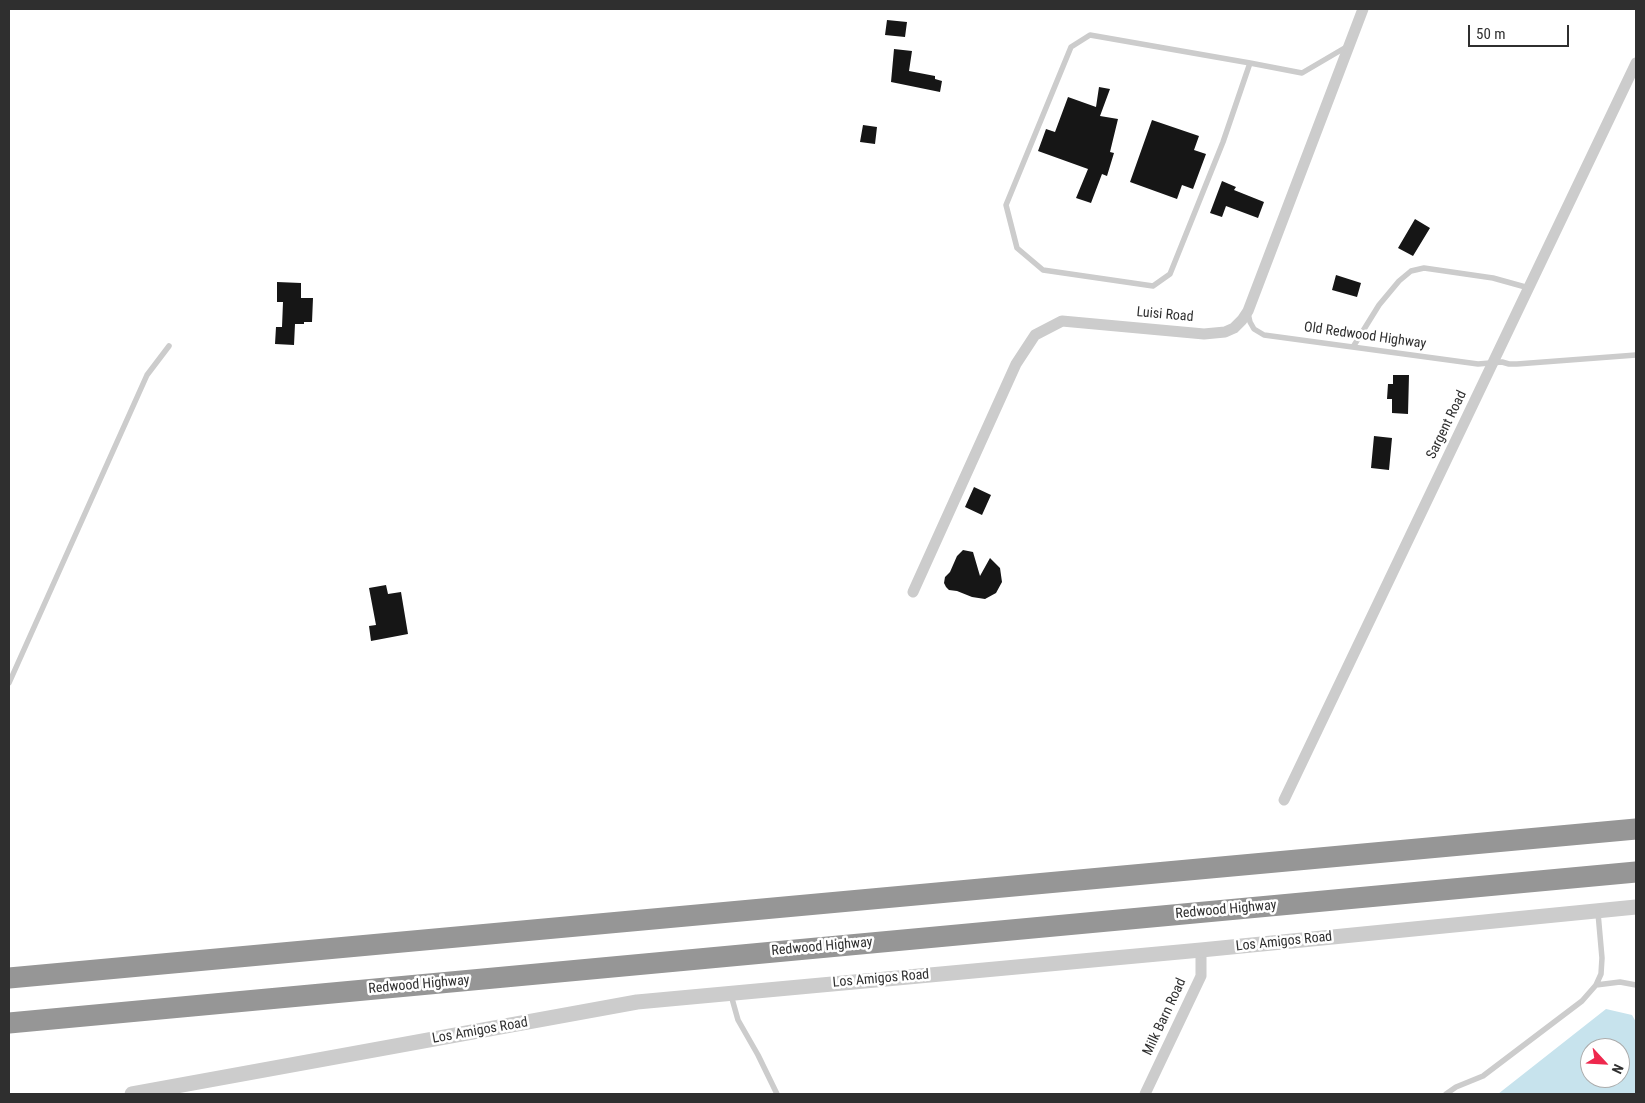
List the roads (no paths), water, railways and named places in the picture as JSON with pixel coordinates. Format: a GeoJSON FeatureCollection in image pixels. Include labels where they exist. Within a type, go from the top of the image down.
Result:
{"type":"FeatureCollection","features":[{"type":"Feature","properties":{"kind":"highway"},"geometry":{"type":"LineString","coordinates":[[9,978],[1636,829]]}},
{"type":"Feature","properties":{"kind":"highway","name":"Redwood Highway"},"geometry":{"type":"LineString","coordinates":[[9,1022],[1636,872]]}},
{"type":"Feature","properties":{"kind":"street","name":"Luisi Road"},"geometry":{"type":"LineString","coordinates":[[913,592],[1016,364],[1034,335],[1062,321],[1204,334],[1225,332],[1234,328],[1242,320],[1248,311],[1363,9]]}},
{"type":"Feature","properties":{"kind":"street","name":"Sargent Road"},"geometry":{"type":"LineString","coordinates":[[1284,800],[1636,63]]}},
{"type":"Feature","properties":{"kind":"street","name":"Los Amigos Road"},"geometry":{"type":"LineString","coordinates":[[132,1094],[637,1002],[1201,950],[1636,907]]}},
{"type":"Feature","properties":{"kind":"street","name":"Milk Barn Road"},"geometry":{"type":"LineString","coordinates":[[1145,1094],[1201,976],[1201,950]]}},
{"type":"Feature","properties":{"kind":"lane"},"geometry":{"type":"LineString","coordinates":[[1250,63],[1223,142],[1170,274],[1153,286],[1043,270],[1017,248],[1006,205],[1070,47],[1090,35],[1250,63],[1302,73],[1348,46]]}},
{"type":"Feature","properties":{"kind":"lane"},"geometry":{"type":"LineString","coordinates":[[1353,347],[1379,305],[1411,271],[1424,268],[1493,278],[1529,288]]}},
{"type":"Feature","properties":{"kind":"lane","name":"Old Redwood Highway"},"geometry":{"type":"LineString","coordinates":[[1248,311],[1250,322],[1254,329],[1264,335],[1478,364],[1494,362],[1517,364],[1636,355]]}},
{"type":"Feature","properties":{"kind":"lane"},"geometry":{"type":"LineString","coordinates":[[9,683],[147,375],[169,346]]}},
{"type":"Feature","properties":{"kind":"lane"},"geometry":{"type":"LineString","coordinates":[[1446,1094],[1456,1087],[1484,1076],[1582,1001],[1596,985],[1601,974],[1602,958],[1598,911]]}},
{"type":"Feature","properties":{"kind":"lane"},"geometry":{"type":"LineString","coordinates":[[1596,985],[1620,982],[1636,985]]}},
{"type":"Feature","properties":{"kind":"lane"},"geometry":{"type":"LineString","coordinates":[[730,993],[738,1020],[777,1094]]}},
{"type":"Feature","properties":{"kind":"water"},"geometry":{"type":"Polygon","coordinates":[[[1606,1009],[1632,1015],[1636,1022],[1636,1094],[1498,1094],[1606,1009]]]}}]}
